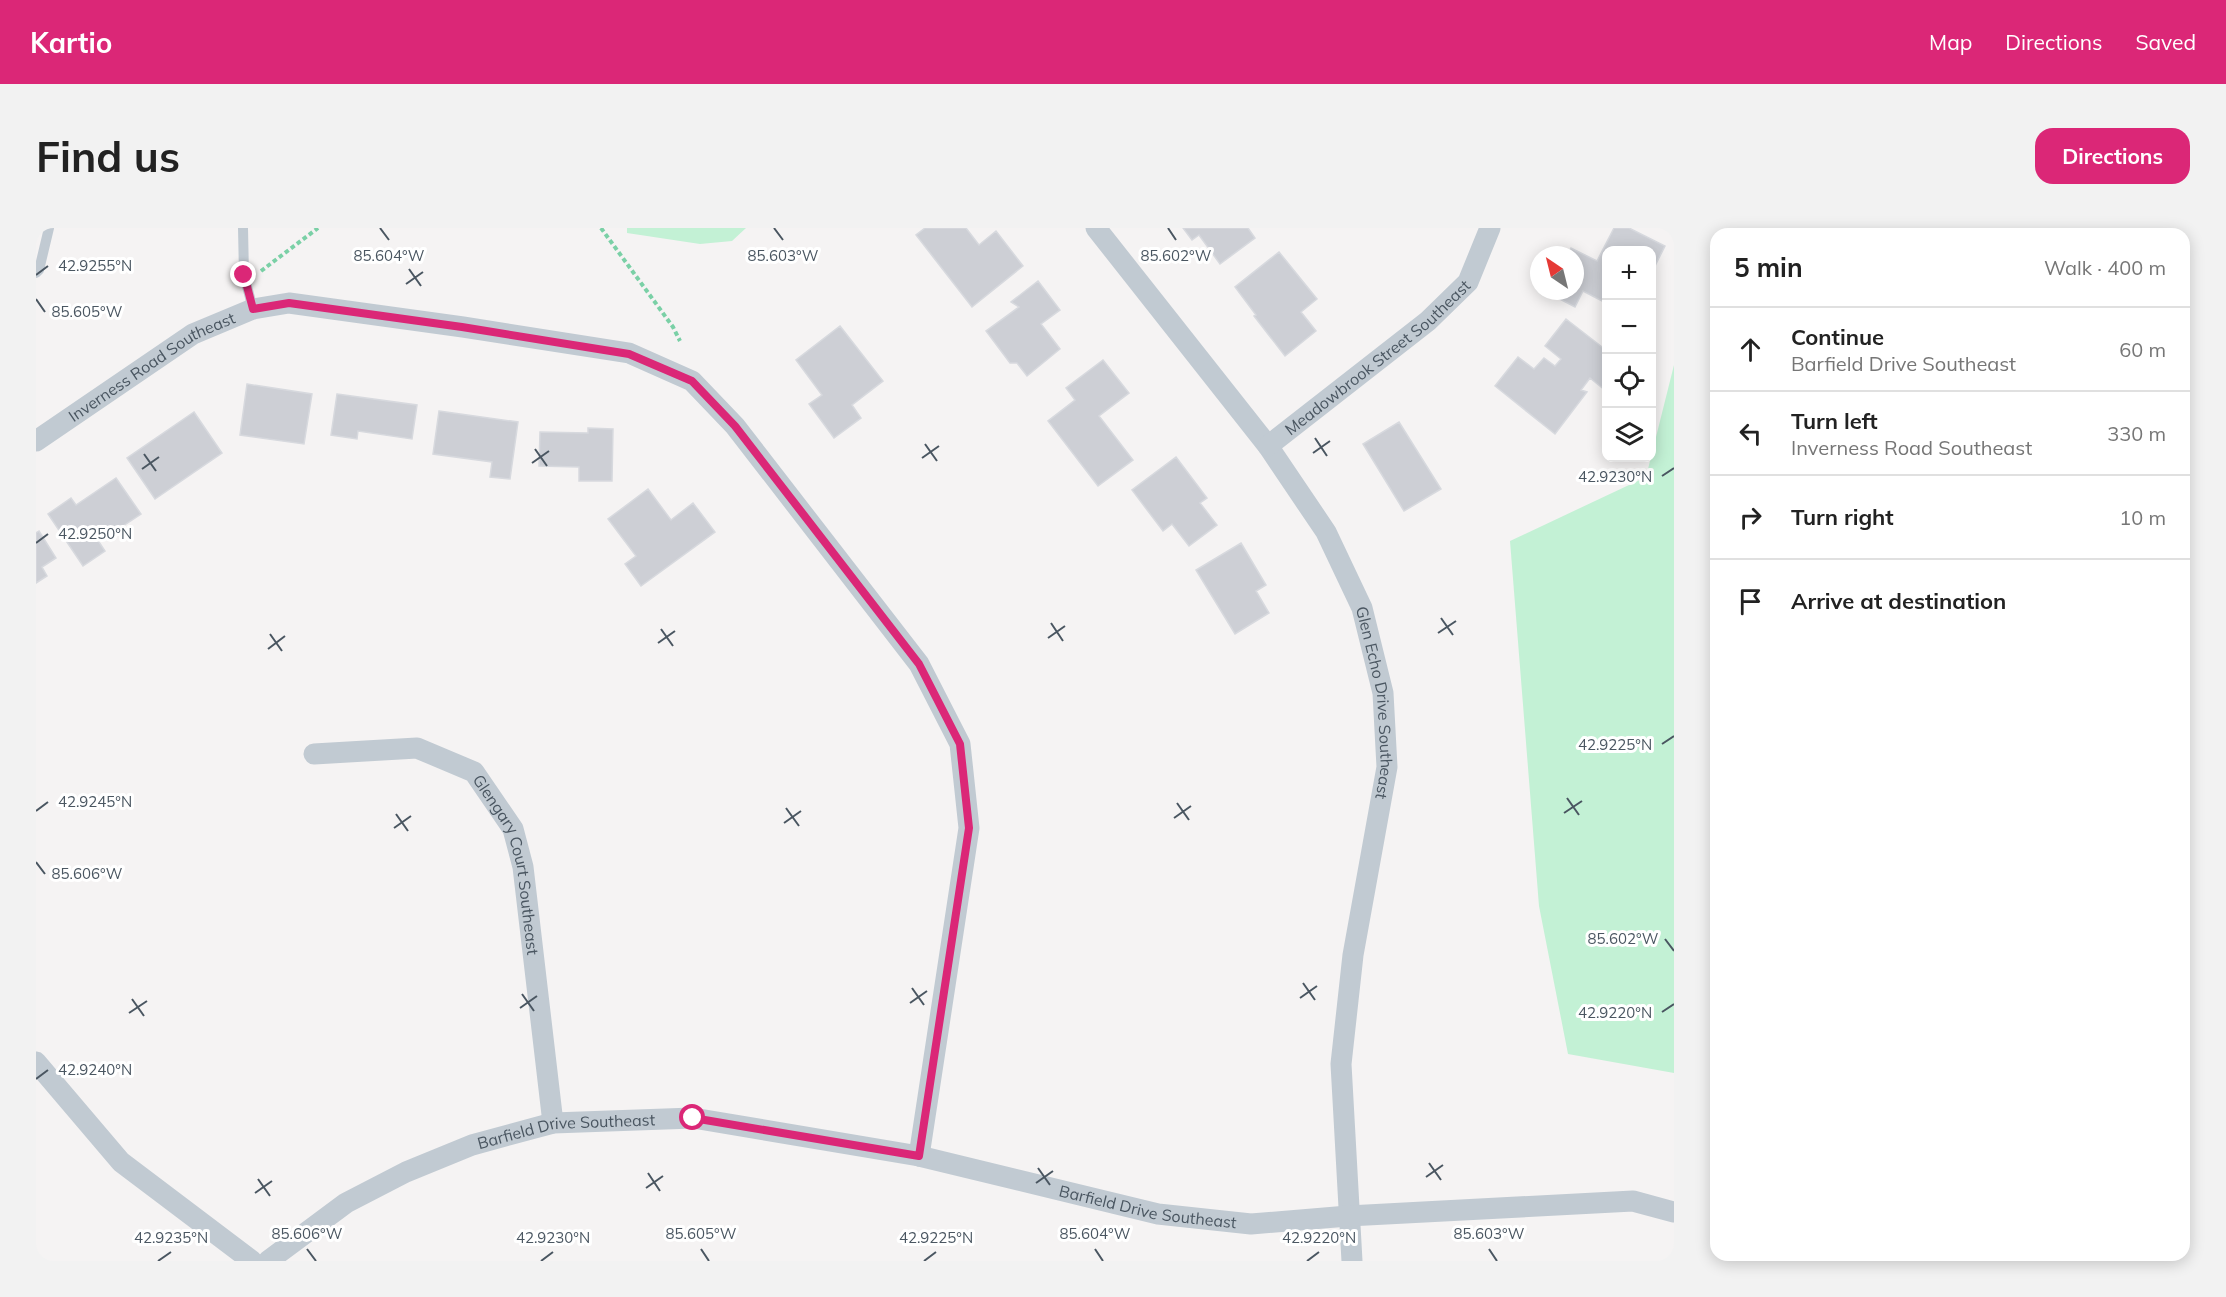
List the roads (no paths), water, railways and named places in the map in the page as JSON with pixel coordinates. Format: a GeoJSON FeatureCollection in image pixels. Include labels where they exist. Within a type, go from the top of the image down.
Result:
{"type":"FeatureCollection","features":[{"type":"Feature","properties":{"kind":"street","name":"Glen Echo Drive Southeast"},"geometry":{"type":"LineString","coordinates":[[1096,228],[1268,446],[1326,532],[1362,608],[1383,693],[1387,767],[1353,955],[1341,1064],[1352,1261]]}},
{"type":"Feature","properties":{"kind":"street","name":"Meadowbrook Street Southeast"},"geometry":{"type":"LineString","coordinates":[[1268,446],[1444,306],[1468,282],[1490,228]]}},
{"type":"Feature","properties":{"kind":"street","name":"Inverness Road Southeast"},"geometry":{"type":"LineString","coordinates":[[36,441],[194,334],[253,309],[289,303],[462,327],[629,354],[692,381],[742,435],[919,664],[960,744],[969,828],[919,1156]]}},
{"type":"Feature","properties":{"kind":"street","name":"Glengary Court Southeast"},"geometry":{"type":"LineString","coordinates":[[314,754],[417,748],[474,772],[513,829],[523,867],[553,1122]]}},
{"type":"Feature","properties":{"kind":"street"},"geometry":{"type":"LineString","coordinates":[[36,1062],[121,1162],[252,1261]]}},
{"type":"Feature","properties":{"kind":"street","name":"Barfield Drive Southeast"},"geometry":{"type":"LineString","coordinates":[[268,1261],[346,1203],[406,1172],[472,1145],[553,1122],[693,1118],[919,1156],[1158,1214],[1251,1224],[1348,1216],[1633,1201],[1674,1212]]}},
{"type":"Feature","properties":{"kind":"lane"},"geometry":{"type":"LineString","coordinates":[[36,273],[39,270],[49,228]]}},
{"type":"Feature","properties":{"kind":"lane"},"geometry":{"type":"LineString","coordinates":[[243,228],[244,275],[253,309]]}}]}
